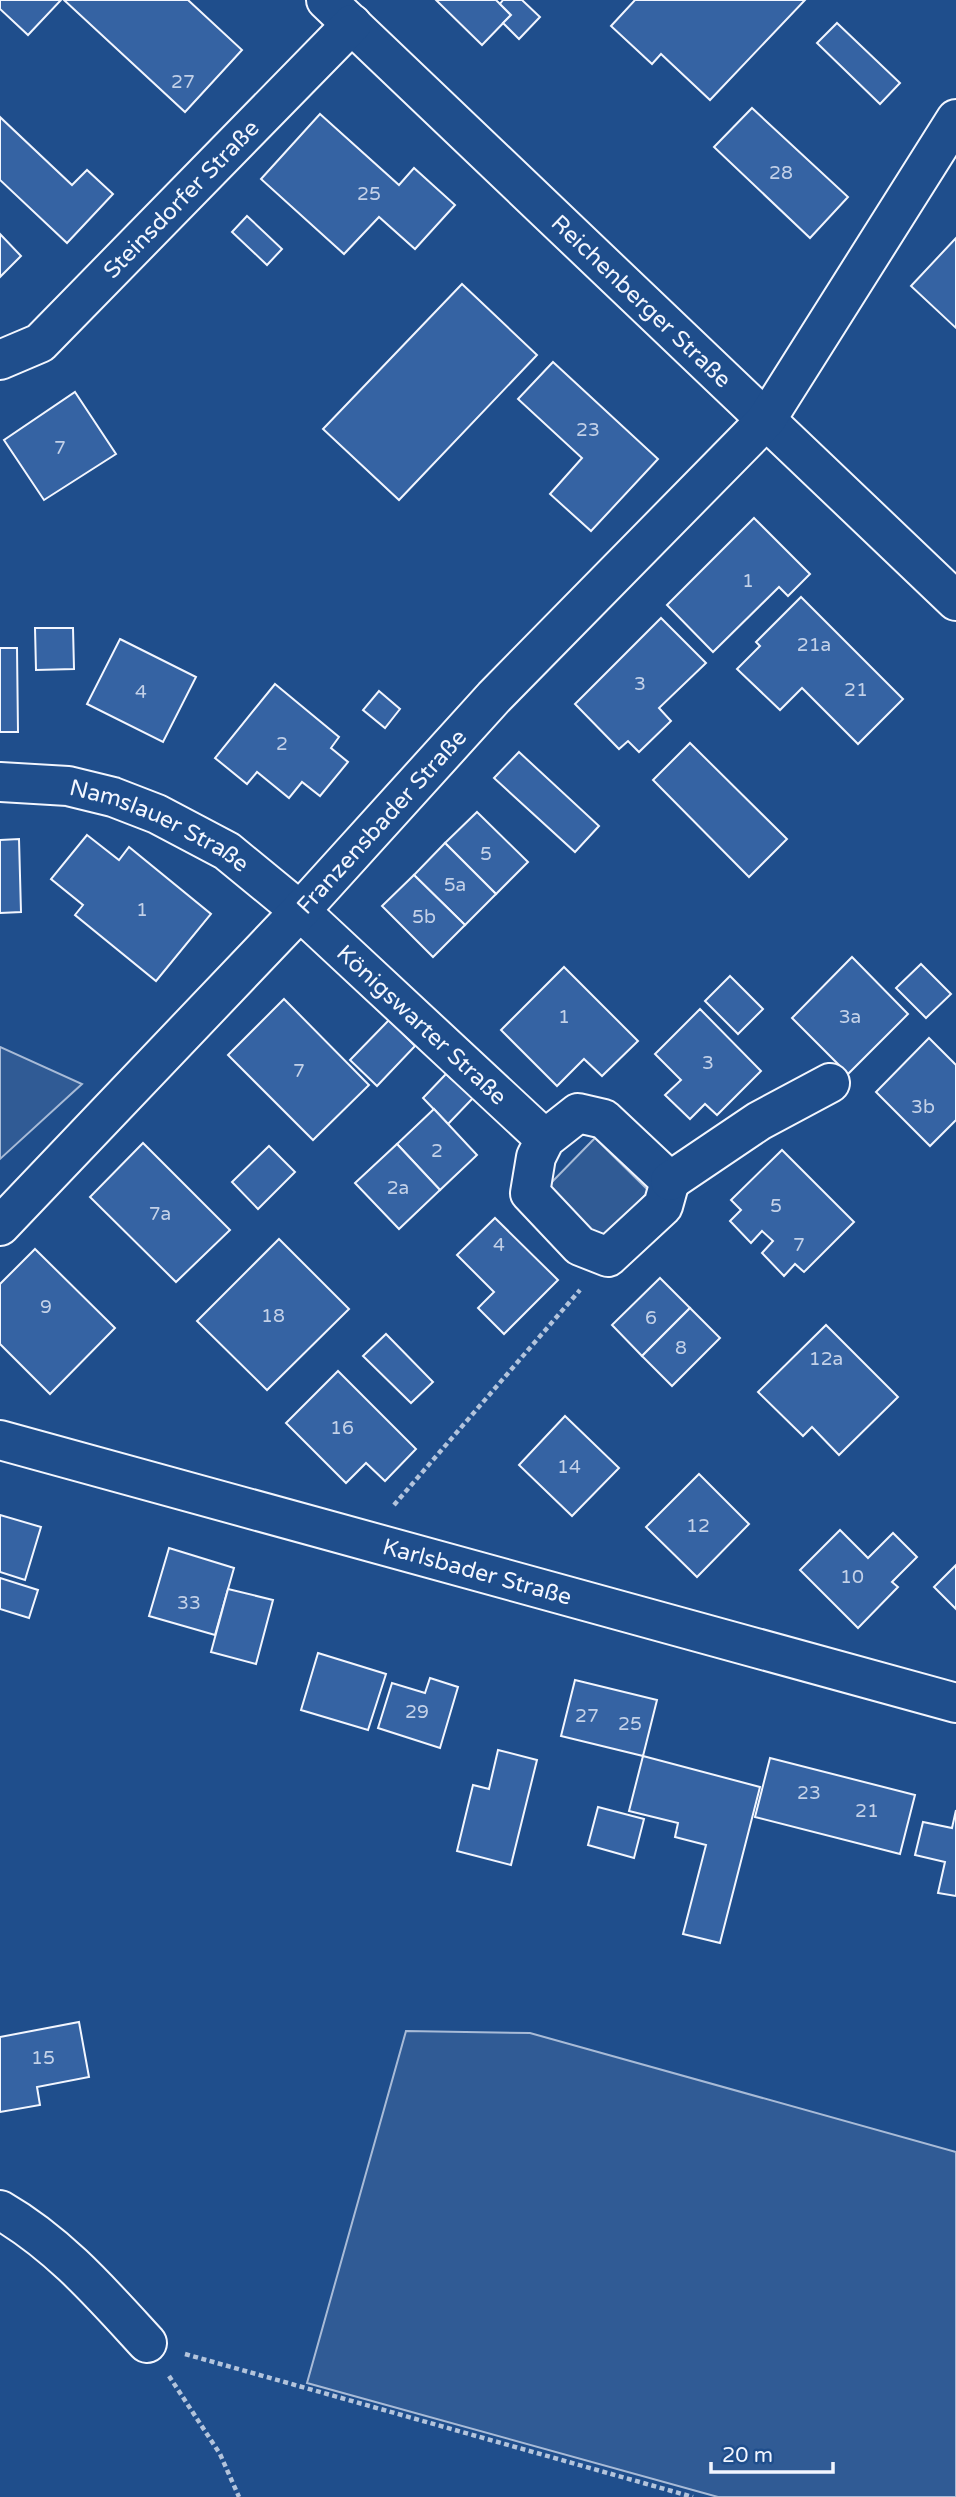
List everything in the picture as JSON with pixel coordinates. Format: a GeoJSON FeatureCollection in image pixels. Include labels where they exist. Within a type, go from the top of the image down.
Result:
{"type":"FeatureCollection","features":[{"type":"Feature","properties":{"kind":"street","name":"Steinsdorfer Straße"},"geometry":{"type":"LineString","coordinates":[[0,360],[40,343],[339,12]]}},
{"type":"Feature","properties":{"kind":"street","name":"Reichenberger Straße"},"geometry":{"type":"LineString","coordinates":[[339,12],[956,601]]}},
{"type":"Feature","properties":{"kind":"street","name":"Franzensbader Straße"},"geometry":{"type":"LineString","coordinates":[[0,1226],[300,911],[494,697],[766,420],[956,119]]}},
{"type":"Feature","properties":{"kind":"street","name":"Namslauer Straße"},"geometry":{"type":"LineString","coordinates":[[0,782],[68,786],[113,797],[157,814],[227,851],[300,911]]}},
{"type":"Feature","properties":{"kind":"street","name":"Königswarter Straße"},"geometry":{"type":"LineString","coordinates":[[300,911],[545,1139]]}},
{"type":"Feature","properties":{"kind":"street"},"geometry":{"type":"LineString","coordinates":[[670,1181],[604,1119],[578,1113],[545,1139],[536,1157],[530,1194],[580,1246],[608,1257],[663,1206],[670,1181],[759,1121],[830,1083]]}},
{"type":"Feature","properties":{"kind":"street","name":"Karlsbader Straße"},"geometry":{"type":"LineString","coordinates":[[0,1440],[365,1538],[956,1703]]}},
{"type":"Feature","properties":{"kind":"street"},"geometry":{"type":"LineString","coordinates":[[0,2210],[46,2241],[82,2272],[147,2343]]}},
{"type":"Feature","properties":{"kind":"path"},"geometry":{"type":"LineString","coordinates":[[365,1538],[608,1257]]}},
{"type":"Feature","properties":{"kind":"path"},"geometry":{"type":"LineString","coordinates":[[147,2343],[220,2454],[239,2497]]}},
{"type":"Feature","properties":{"kind":"path"},"geometry":{"type":"LineString","coordinates":[[147,2343],[693,2497]]}},
{"type":"Feature","properties":{"kind":"shaded area"},"geometry":{"type":"Polygon","coordinates":[[[0,1047],[82,1084],[0,1159],[0,1047]]]}},
{"type":"Feature","properties":{"kind":"shaded area"},"geometry":{"type":"Polygon","coordinates":[[[595,1138],[649,1191],[602,1241],[547,1187],[595,1138]]]}},
{"type":"Feature","properties":{"kind":"shaded area"},"geometry":{"type":"Polygon","coordinates":[[[406,2031],[530,2033],[956,2152],[956,2497],[718,2497],[307,2383],[406,2031]]]}},
{"type":"Feature","properties":{"kind":"building"},"geometry":{"type":"Polygon","coordinates":[[[0,0],[61,0],[28,35],[0,9],[0,0]]]}},
{"type":"Feature","properties":{"kind":"building"},"geometry":{"type":"Polygon","coordinates":[[[64,0],[188,0],[242,50],[185,112],[64,0]]]}},
{"type":"Feature","properties":{"kind":"building"},"geometry":{"type":"Polygon","coordinates":[[[436,0],[496,0],[511,15],[482,45],[436,0]]]}},
{"type":"Feature","properties":{"kind":"building"},"geometry":{"type":"Polygon","coordinates":[[[503,0],[522,0],[540,17],[519,39],[503,23],[511,15],[500,4],[503,0]]]}},
{"type":"Feature","properties":{"kind":"building"},"geometry":{"type":"Polygon","coordinates":[[[635,0],[805,0],[710,100],[661,54],[652,64],[611,26],[635,0]]]}},
{"type":"Feature","properties":{"kind":"building"},"geometry":{"type":"Polygon","coordinates":[[[837,23],[900,83],[880,104],[817,43],[837,23]]]}},
{"type":"Feature","properties":{"kind":"building"},"geometry":{"type":"Polygon","coordinates":[[[752,108],[848,197],[810,238],[714,147],[752,108]]]}},
{"type":"Feature","properties":{"kind":"building"},"geometry":{"type":"Polygon","coordinates":[[[320,114],[399,185],[414,168],[455,205],[415,249],[379,217],[344,254],[261,179],[320,114]]]}},
{"type":"Feature","properties":{"kind":"building"},"geometry":{"type":"Polygon","coordinates":[[[0,117],[72,185],[87,170],[113,194],[67,243],[0,180],[0,117]]]}},
{"type":"Feature","properties":{"kind":"building"},"geometry":{"type":"Polygon","coordinates":[[[247,216],[282,249],[267,265],[232,232],[247,216]]]}},
{"type":"Feature","properties":{"kind":"building"},"geometry":{"type":"Polygon","coordinates":[[[0,234],[21,256],[0,277],[0,234]]]}},
{"type":"Feature","properties":{"kind":"building"},"geometry":{"type":"Polygon","coordinates":[[[956,238],[956,328],[911,286],[956,238]]]}},
{"type":"Feature","properties":{"kind":"building"},"geometry":{"type":"Polygon","coordinates":[[[462,284],[537,355],[399,500],[323,429],[462,284]]]}},
{"type":"Feature","properties":{"kind":"building"},"geometry":{"type":"Polygon","coordinates":[[[553,362],[658,459],[591,531],[550,494],[582,458],[518,399],[553,362]]]}},
{"type":"Feature","properties":{"kind":"building"},"geometry":{"type":"Polygon","coordinates":[[[75,392],[116,454],[44,500],[4,440],[75,392]]]}},
{"type":"Feature","properties":{"kind":"building"},"geometry":{"type":"Polygon","coordinates":[[[754,518],[810,574],[788,596],[779,587],[713,652],[667,605],[754,518]]]}},
{"type":"Feature","properties":{"kind":"building"},"geometry":{"type":"Polygon","coordinates":[[[801,597],[903,699],[858,744],[802,688],[780,710],[737,669],[760,646],[756,642],[801,597]]]}},
{"type":"Feature","properties":{"kind":"building"},"geometry":{"type":"Polygon","coordinates":[[[661,618],[706,663],[659,708],[671,721],[639,752],[628,741],[619,749],[575,704],[661,618]]]}},
{"type":"Feature","properties":{"kind":"building"},"geometry":{"type":"Polygon","coordinates":[[[35,628],[73,628],[74,669],[36,670],[35,628]]]}},
{"type":"Feature","properties":{"kind":"building"},"geometry":{"type":"Polygon","coordinates":[[[120,639],[196,677],[163,742],[87,704],[120,639]]]}},
{"type":"Feature","properties":{"kind":"building"},"geometry":{"type":"Polygon","coordinates":[[[0,648],[17,648],[18,732],[0,732],[0,648]]]}},
{"type":"Feature","properties":{"kind":"building"},"geometry":{"type":"Polygon","coordinates":[[[275,684],[339,737],[331,748],[348,762],[320,796],[302,782],[289,798],[257,772],[247,784],[215,758],[275,684]]]}},
{"type":"Feature","properties":{"kind":"building"},"geometry":{"type":"Polygon","coordinates":[[[379,691],[400,709],[385,728],[363,710],[379,691]]]}},
{"type":"Feature","properties":{"kind":"building"},"geometry":{"type":"Polygon","coordinates":[[[690,743],[787,839],[749,877],[653,780],[690,743]]]}},
{"type":"Feature","properties":{"kind":"building"},"geometry":{"type":"Polygon","coordinates":[[[519,752],[599,826],[575,852],[494,778],[519,752]]]}},
{"type":"Feature","properties":{"kind":"building"},"geometry":{"type":"Polygon","coordinates":[[[477,812],[528,862],[496,894],[445,843],[477,812]]]}},
{"type":"Feature","properties":{"kind":"building"},"geometry":{"type":"Polygon","coordinates":[[[87,835],[119,860],[129,847],[211,914],[156,981],[75,915],[83,905],[51,879],[87,835]]]}},
{"type":"Feature","properties":{"kind":"building"},"geometry":{"type":"Polygon","coordinates":[[[19,839],[21,912],[0,913],[0,840],[19,839]]]}},
{"type":"Feature","properties":{"kind":"building"},"geometry":{"type":"Polygon","coordinates":[[[445,843],[496,894],[465,925],[414,875],[445,843]]]}},
{"type":"Feature","properties":{"kind":"building"},"geometry":{"type":"Polygon","coordinates":[[[414,875],[465,925],[433,957],[382,906],[414,875]]]}},
{"type":"Feature","properties":{"kind":"building"},"geometry":{"type":"Polygon","coordinates":[[[852,957],[908,1014],[848,1074],[792,1018],[852,957]]]}},
{"type":"Feature","properties":{"kind":"building"},"geometry":{"type":"Polygon","coordinates":[[[921,964],[951,994],[926,1018],[896,988],[921,964]]]}},
{"type":"Feature","properties":{"kind":"building"},"geometry":{"type":"Polygon","coordinates":[[[564,967],[638,1041],[602,1076],[584,1059],[557,1086],[501,1030],[564,967]]]}},
{"type":"Feature","properties":{"kind":"building"},"geometry":{"type":"Polygon","coordinates":[[[730,976],[763,1009],[738,1034],[705,1001],[730,976]]]}},
{"type":"Feature","properties":{"kind":"building"},"geometry":{"type":"Polygon","coordinates":[[[284,999],[369,1085],[313,1140],[228,1055],[284,999]]]}},
{"type":"Feature","properties":{"kind":"building"},"geometry":{"type":"Polygon","coordinates":[[[700,1009],[761,1071],[717,1115],[705,1104],[690,1119],[665,1095],[681,1080],[655,1054],[700,1009]]]}},
{"type":"Feature","properties":{"kind":"building"},"geometry":{"type":"Polygon","coordinates":[[[389,1020],[415,1046],[377,1086],[350,1060],[389,1020]]]}},
{"type":"Feature","properties":{"kind":"building"},"geometry":{"type":"Polygon","coordinates":[[[929,1038],[956,1065],[956,1120],[930,1146],[876,1092],[929,1038]]]}},
{"type":"Feature","properties":{"kind":"building"},"geometry":{"type":"Polygon","coordinates":[[[446,1074],[473,1098],[448,1124],[423,1098],[446,1074]]]}},
{"type":"Feature","properties":{"kind":"building"},"geometry":{"type":"Polygon","coordinates":[[[434,1109],[477,1155],[440,1190],[397,1144],[434,1109]]]}},
{"type":"Feature","properties":{"kind":"building"},"geometry":{"type":"Polygon","coordinates":[[[143,1143],[230,1230],[176,1282],[90,1197],[143,1143]]]}},
{"type":"Feature","properties":{"kind":"building"},"geometry":{"type":"Polygon","coordinates":[[[397,1144],[440,1190],[399,1229],[355,1183],[397,1144]]]}},
{"type":"Feature","properties":{"kind":"building"},"geometry":{"type":"Polygon","coordinates":[[[269,1146],[295,1172],[258,1209],[232,1182],[269,1146]]]}},
{"type":"Feature","properties":{"kind":"building"},"geometry":{"type":"Polygon","coordinates":[[[782,1150],[854,1222],[804,1272],[795,1264],[784,1276],[762,1253],[773,1241],[762,1231],[751,1243],[730,1221],[741,1210],[731,1200],[782,1150]]]}},
{"type":"Feature","properties":{"kind":"building"},"geometry":{"type":"Polygon","coordinates":[[[495,1218],[558,1280],[504,1334],[478,1308],[494,1292],[457,1255],[495,1218]]]}},
{"type":"Feature","properties":{"kind":"building"},"geometry":{"type":"Polygon","coordinates":[[[279,1239],[349,1309],[267,1390],[197,1321],[279,1239]]]}},
{"type":"Feature","properties":{"kind":"building"},"geometry":{"type":"Polygon","coordinates":[[[35,1249],[115,1328],[50,1394],[0,1344],[0,1284],[35,1249]]]}},
{"type":"Feature","properties":{"kind":"building"},"geometry":{"type":"Polygon","coordinates":[[[660,1278],[690,1308],[642,1356],[612,1325],[660,1278]]]}},
{"type":"Feature","properties":{"kind":"building"},"geometry":{"type":"Polygon","coordinates":[[[690,1308],[720,1338],[672,1386],[642,1356],[690,1308]]]}},
{"type":"Feature","properties":{"kind":"building"},"geometry":{"type":"Polygon","coordinates":[[[826,1325],[898,1397],[839,1455],[812,1427],[803,1436],[758,1392],[826,1325]]]}},
{"type":"Feature","properties":{"kind":"building"},"geometry":{"type":"Polygon","coordinates":[[[386,1334],[433,1382],[411,1403],[363,1356],[386,1334]]]}},
{"type":"Feature","properties":{"kind":"building"},"geometry":{"type":"Polygon","coordinates":[[[338,1371],[416,1449],[385,1481],[366,1463],[346,1483],[286,1423],[338,1371]]]}},
{"type":"Feature","properties":{"kind":"building"},"geometry":{"type":"Polygon","coordinates":[[[565,1416],[619,1468],[572,1516],[519,1465],[565,1416]]]}},
{"type":"Feature","properties":{"kind":"building"},"geometry":{"type":"Polygon","coordinates":[[[699,1474],[749,1524],[697,1577],[646,1527],[699,1474]]]}},
{"type":"Feature","properties":{"kind":"building"},"geometry":{"type":"Polygon","coordinates":[[[0,1515],[41,1527],[25,1580],[0,1572],[0,1515]]]}},
{"type":"Feature","properties":{"kind":"building"},"geometry":{"type":"Polygon","coordinates":[[[840,1530],[868,1558],[893,1533],[917,1557],[892,1582],[898,1587],[858,1628],[800,1570],[840,1530]]]}},
{"type":"Feature","properties":{"kind":"building"},"geometry":{"type":"Polygon","coordinates":[[[169,1548],[234,1568],[215,1635],[149,1616],[169,1548]]]}},
{"type":"Feature","properties":{"kind":"building"},"geometry":{"type":"Polygon","coordinates":[[[956,1565],[956,1609],[934,1587],[956,1565]]]}},
{"type":"Feature","properties":{"kind":"building"},"geometry":{"type":"Polygon","coordinates":[[[0,1578],[38,1590],[29,1618],[0,1609],[0,1578]]]}},
{"type":"Feature","properties":{"kind":"building"},"geometry":{"type":"Polygon","coordinates":[[[228,1589],[273,1600],[256,1664],[211,1652],[228,1589]]]}},
{"type":"Feature","properties":{"kind":"building"},"geometry":{"type":"Polygon","coordinates":[[[318,1653],[386,1674],[368,1730],[301,1710],[318,1653]]]}},
{"type":"Feature","properties":{"kind":"building"},"geometry":{"type":"Polygon","coordinates":[[[430,1678],[458,1687],[440,1748],[378,1728],[392,1683],[425,1693],[430,1678]]]}},
{"type":"Feature","properties":{"kind":"building"},"geometry":{"type":"Polygon","coordinates":[[[575,1680],[657,1700],[643,1756],[561,1736],[575,1680]]]}},
{"type":"Feature","properties":{"kind":"building"},"geometry":{"type":"Polygon","coordinates":[[[498,1750],[537,1760],[511,1865],[457,1851],[473,1785],[489,1789],[498,1750]]]}},
{"type":"Feature","properties":{"kind":"building"},"geometry":{"type":"Polygon","coordinates":[[[643,1756],[760,1787],[720,1943],[683,1934],[706,1845],[675,1837],[678,1823],[629,1811],[643,1756]]]}},
{"type":"Feature","properties":{"kind":"building"},"geometry":{"type":"Polygon","coordinates":[[[770,1758],[915,1795],[900,1854],[755,1817],[770,1758]]]}},
{"type":"Feature","properties":{"kind":"building"},"geometry":{"type":"Polygon","coordinates":[[[598,1807],[644,1819],[634,1858],[588,1845],[598,1807]]]}},
{"type":"Feature","properties":{"kind":"building"},"geometry":{"type":"Polygon","coordinates":[[[956,1810],[956,1896],[938,1893],[945,1862],[915,1855],[923,1822],[952,1828],[956,1810]]]}},
{"type":"Feature","properties":{"kind":"building"},"geometry":{"type":"Polygon","coordinates":[[[79,2022],[89,2077],[37,2087],[40,2105],[0,2112],[0,2037],[79,2022]]]}}]}
